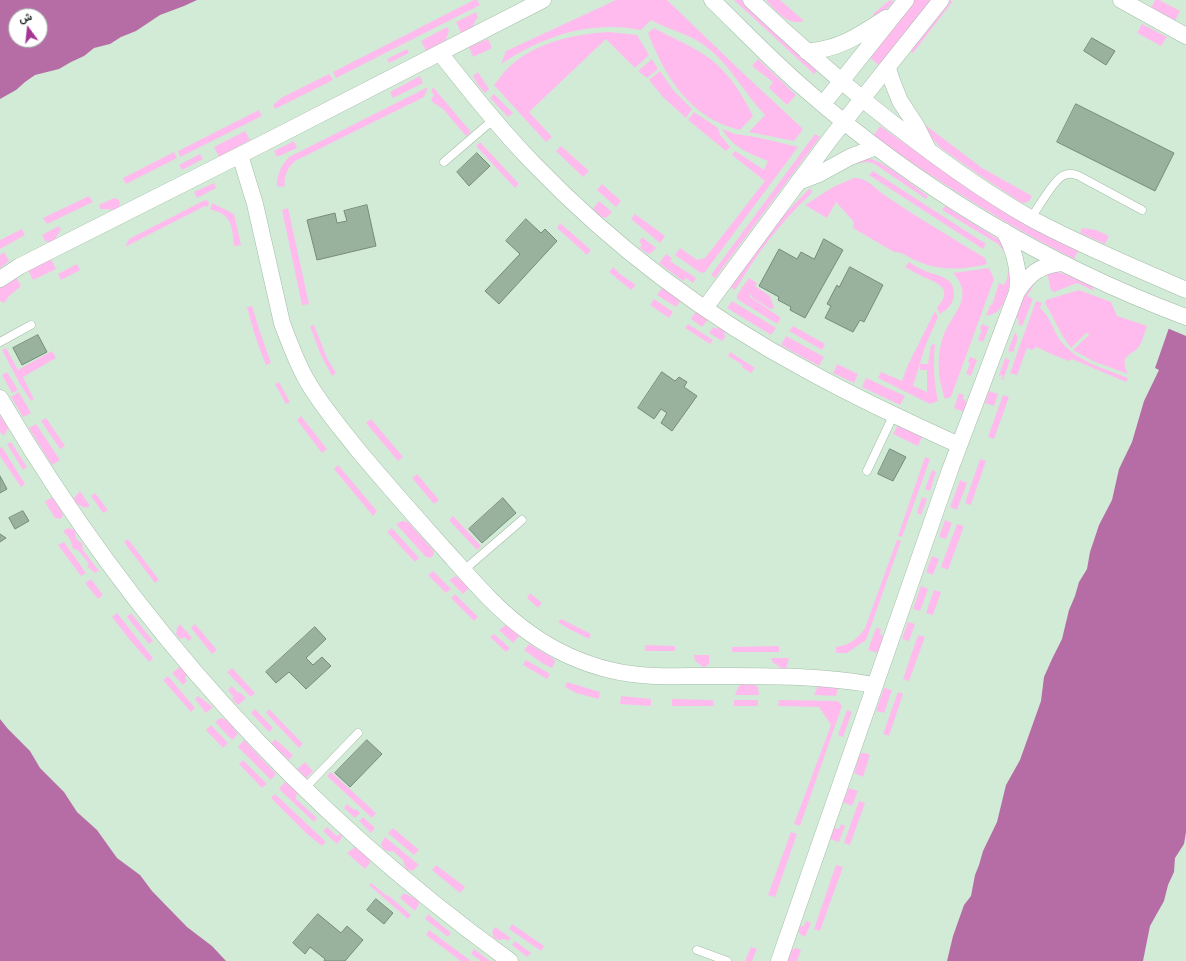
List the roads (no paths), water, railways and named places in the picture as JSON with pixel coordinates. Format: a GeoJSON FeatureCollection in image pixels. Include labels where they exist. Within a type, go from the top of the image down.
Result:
{"type":"FeatureCollection","features":[{"type":"Feature","properties":{"kind":"street"},"geometry":{"type":"LineString","coordinates":[[0,279],[20,266],[543,0]]}},
{"type":"Feature","properties":{"kind":"street"},"geometry":{"type":"LineString","coordinates":[[712,0],[800,85],[876,147],[949,198],[1062,263],[1144,301],[1186,317]]}},
{"type":"Feature","properties":{"kind":"street"},"geometry":{"type":"LineString","coordinates":[[751,0],[807,52],[863,99],[928,151],[978,186],[1031,218],[1111,258],[1186,290]]}},
{"type":"Feature","properties":{"kind":"street"},"geometry":{"type":"LineString","coordinates":[[705,308],[844,121],[941,0]]}},
{"type":"Feature","properties":{"kind":"street"},"geometry":{"type":"LineString","coordinates":[[1121,0],[1186,36]]}},
{"type":"Feature","properties":{"kind":"street"},"geometry":{"type":"LineString","coordinates":[[823,104],[902,5]]}},
{"type":"Feature","properties":{"kind":"street"},"geometry":{"type":"LineString","coordinates":[[807,52],[827,49],[847,42],[863,34],[902,5]]}},
{"type":"Feature","properties":{"kind":"street"},"geometry":{"type":"LineString","coordinates":[[440,53],[493,120],[534,164],[604,230],[653,270],[705,308],[806,371],[959,446]]}},
{"type":"Feature","properties":{"kind":"street"},"geometry":{"type":"LineString","coordinates":[[888,68],[900,101],[917,127],[928,151]]}},
{"type":"Feature","properties":{"kind":"street"},"geometry":{"type":"LineString","coordinates":[[798,182],[818,174],[850,156],[876,147]]}},
{"type":"Feature","properties":{"kind":"street"},"geometry":{"type":"LineString","coordinates":[[240,155],[256,204],[282,322],[296,360],[305,378],[339,427],[408,508],[504,612],[530,634],[577,660],[604,669],[628,674],[645,676],[803,677],[839,679],[874,686]]}},
{"type":"Feature","properties":{"kind":"street"},"geometry":{"type":"LineString","coordinates":[[1004,231],[1017,261],[1017,292]]}},
{"type":"Feature","properties":{"kind":"street"},"geometry":{"type":"LineString","coordinates":[[779,961],[959,446],[1017,292],[1024,282],[1038,269],[1062,263]]}},
{"type":"Feature","properties":{"kind":"street"},"geometry":{"type":"LineString","coordinates":[[0,398],[39,462],[95,544],[142,607],[219,700],[304,789],[351,833],[408,883],[510,961]]}},
{"type":"Feature","properties":{"kind":"lane"},"geometry":{"type":"LineString","coordinates":[[444,162],[493,120]]}},
{"type":"Feature","properties":{"kind":"lane"},"geometry":{"type":"LineString","coordinates":[[1031,218],[1058,179],[1065,174],[1079,176],[1142,210]]}},
{"type":"Feature","properties":{"kind":"lane"},"geometry":{"type":"LineString","coordinates":[[0,342],[31,326]]}},
{"type":"Feature","properties":{"kind":"lane"},"geometry":{"type":"LineString","coordinates":[[867,471],[894,414]]}},
{"type":"Feature","properties":{"kind":"lane"},"geometry":{"type":"LineString","coordinates":[[464,570],[522,520]]}},
{"type":"Feature","properties":{"kind":"lane"},"geometry":{"type":"LineString","coordinates":[[304,789],[358,733]]}},
{"type":"Feature","properties":{"kind":"lane"},"geometry":{"type":"LineString","coordinates":[[697,950],[727,961]]}}]}
